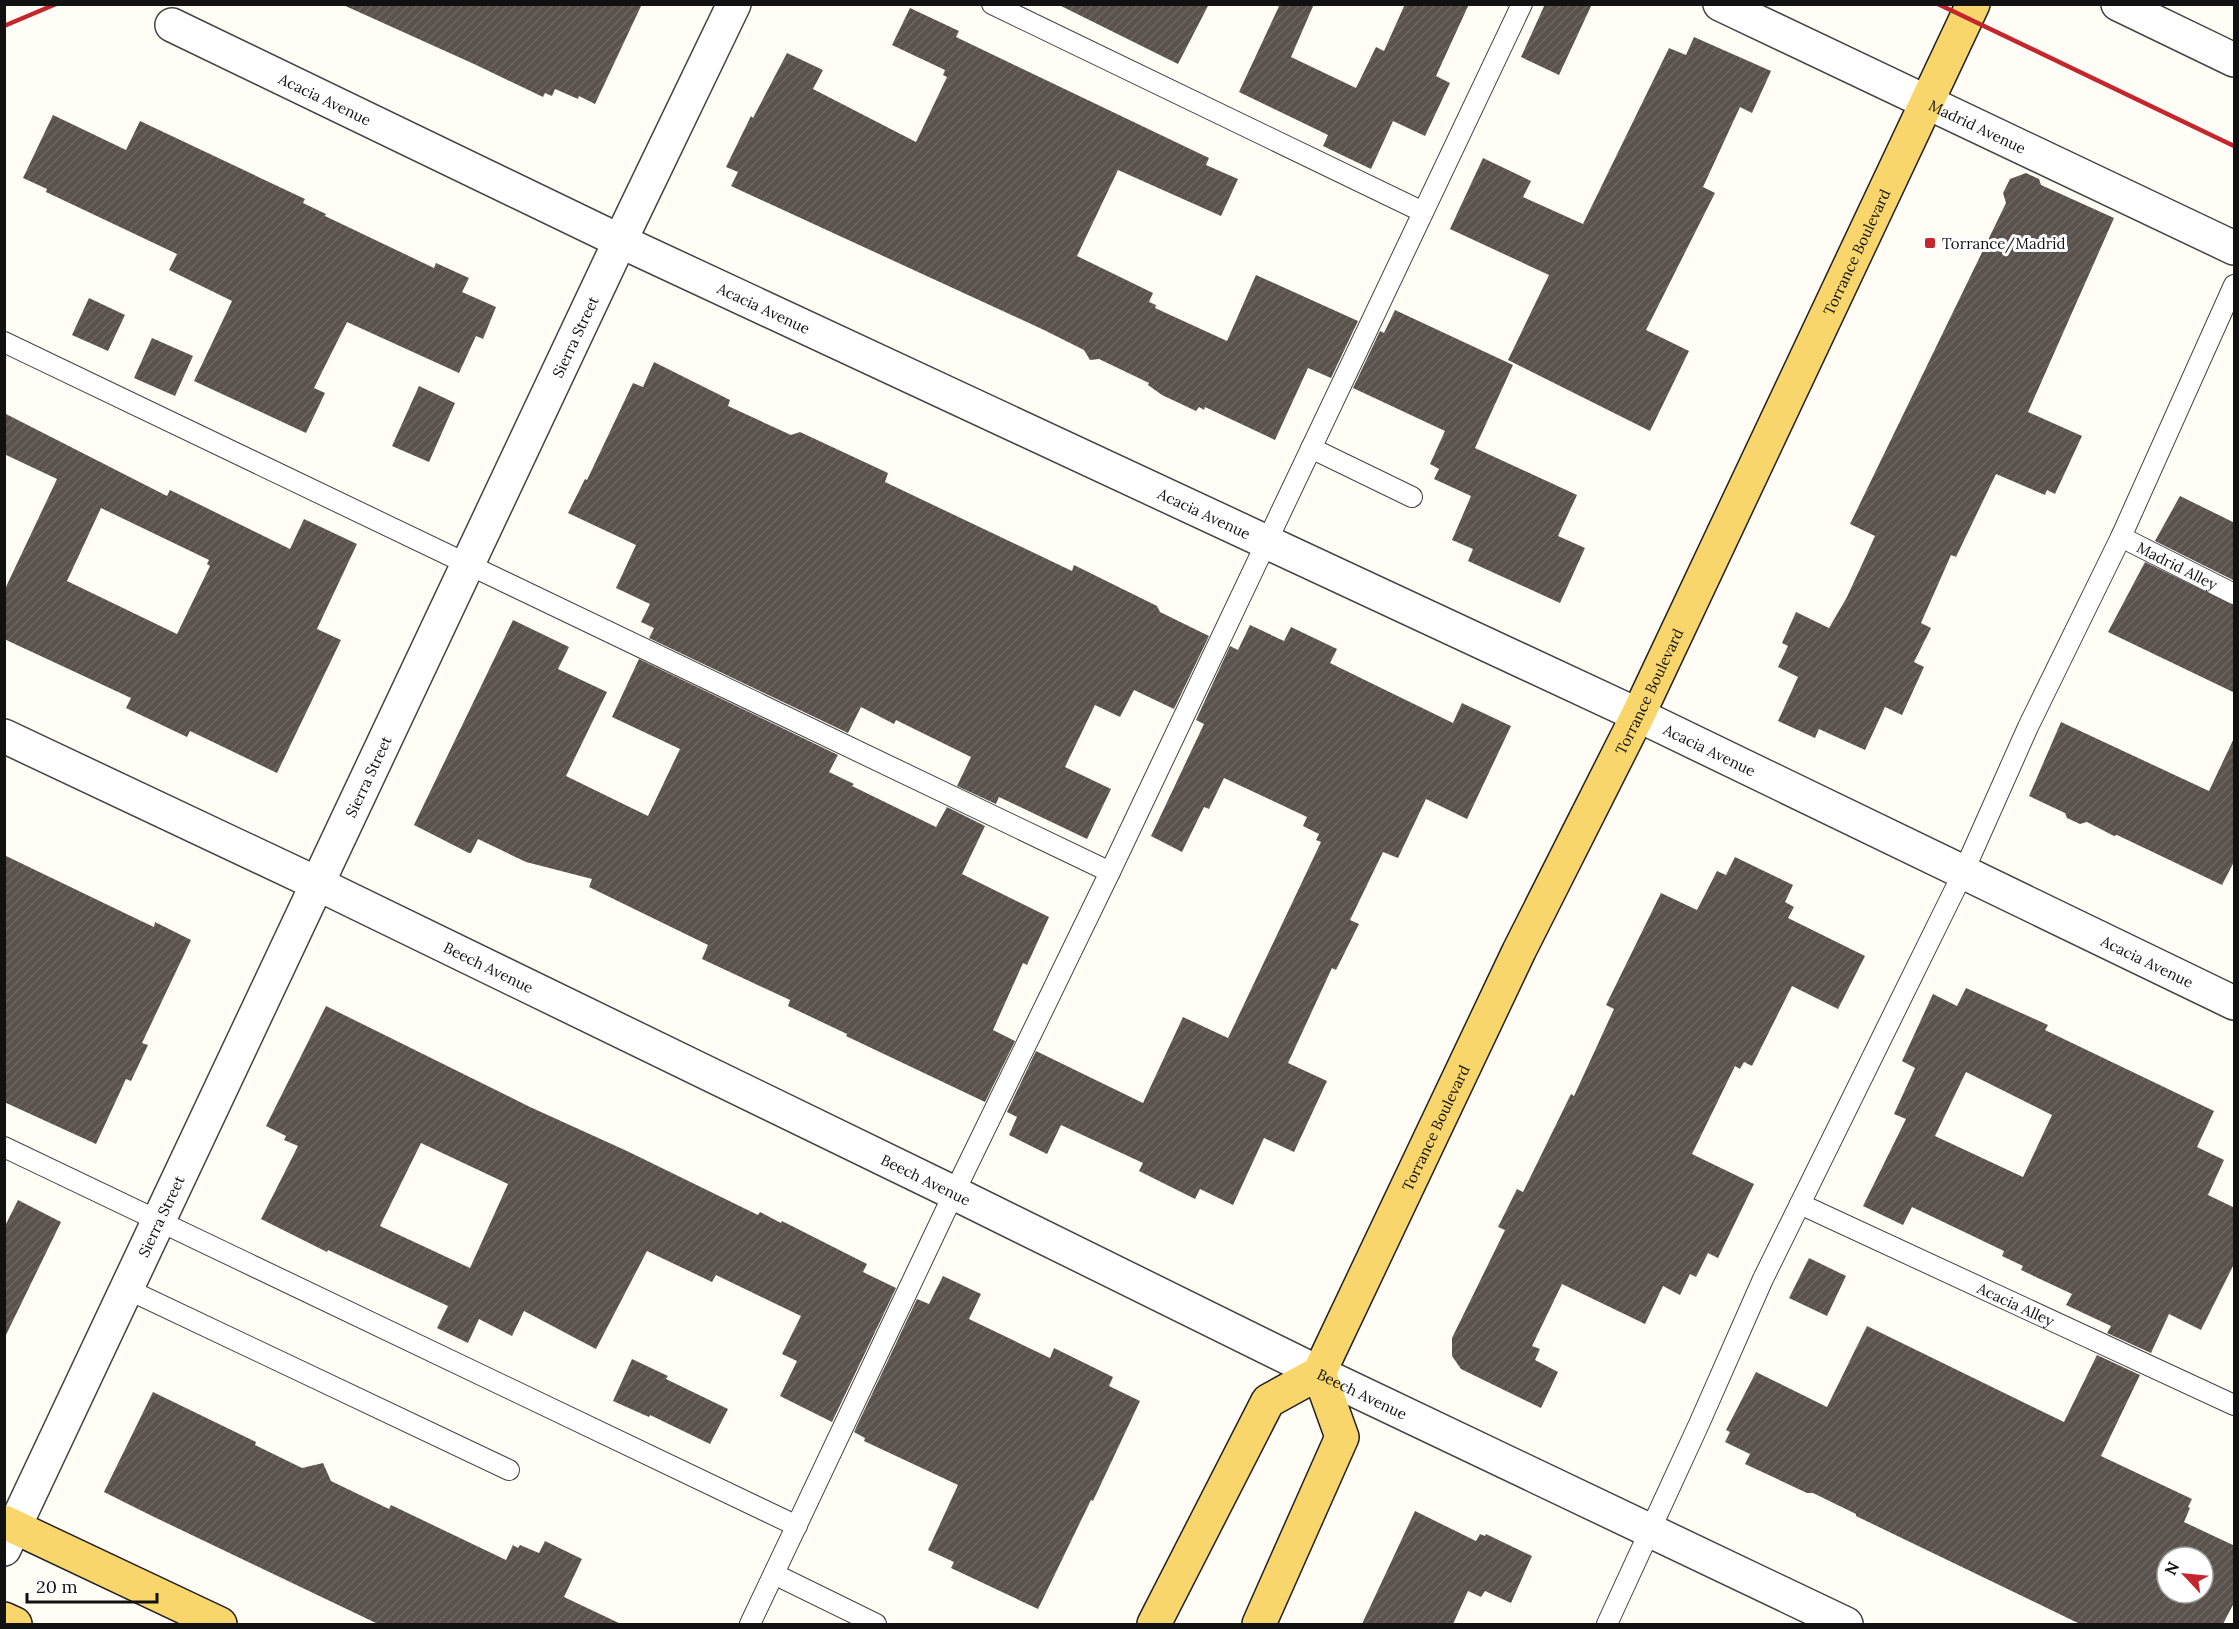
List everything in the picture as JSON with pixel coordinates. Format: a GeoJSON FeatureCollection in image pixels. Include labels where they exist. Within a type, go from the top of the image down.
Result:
{"type":"FeatureCollection","features":[{"type":"Feature","properties":{"kind":"main road","name":"Torrance Boulevard"},"geometry":{"type":"LineString","coordinates":[[1319,1373],[1519,951],[1638,715],[1973,4]]}},
{"type":"Feature","properties":{"kind":"main road"},"geometry":{"type":"LineString","coordinates":[[1154,1624],[1268,1401],[1319,1373],[1342,1437],[1259,1624]]}},
{"type":"Feature","properties":{"kind":"main road"},"geometry":{"type":"LineString","coordinates":[[8,1533],[220,1624]]}},
{"type":"Feature","properties":{"kind":"main road"},"geometry":{"type":"LineString","coordinates":[[4,1619],[15,1624]]}},
{"type":"Feature","properties":{"kind":"street","name":"Sierra Street"},"geometry":{"type":"LineString","coordinates":[[8,1533],[127,1289],[620,241],[734,4]]}},
{"type":"Feature","properties":{"kind":"street","name":"Madrid Avenue"},"geometry":{"type":"LineString","coordinates":[[1720,4],[2235,248]]}},
{"type":"Feature","properties":{"kind":"street"},"geometry":{"type":"LineString","coordinates":[[2118,4],[2235,60]]}},
{"type":"Feature","properties":{"kind":"street","name":"Acacia Avenue"},"geometry":{"type":"LineString","coordinates":[[172,25],[620,241],[1638,715],[2235,1003]]}},
{"type":"Feature","properties":{"kind":"street","name":"Beech Avenue"},"geometry":{"type":"LineString","coordinates":[[4,736],[318,884],[1319,1373],[1846,1624]]}},
{"type":"Feature","properties":{"kind":"lane"},"geometry":{"type":"LineString","coordinates":[[992,4],[1423,212]]}},
{"type":"Feature","properties":{"kind":"lane"},"geometry":{"type":"LineString","coordinates":[[750,1624],[1522,4]]}},
{"type":"Feature","properties":{"kind":"lane"},"geometry":{"type":"LineString","coordinates":[[1607,1624],[1763,1278],[1963,873],[2028,727],[2121,537],[2235,285]]}},
{"type":"Feature","properties":{"kind":"lane"},"geometry":{"type":"LineString","coordinates":[[4,342],[1110,872]]}},
{"type":"Feature","properties":{"kind":"lane"},"geometry":{"type":"LineString","coordinates":[[1311,448],[1412,497]]}},
{"type":"Feature","properties":{"kind":"lane","name":"Madrid Alley"},"geometry":{"type":"LineString","coordinates":[[2121,537],[2235,594]]}},
{"type":"Feature","properties":{"kind":"lane"},"geometry":{"type":"LineString","coordinates":[[4,1147],[797,1526]]}},
{"type":"Feature","properties":{"kind":"lane","name":"Acacia Alley"},"geometry":{"type":"LineString","coordinates":[[1800,1204],[2235,1405]]}},
{"type":"Feature","properties":{"kind":"lane"},"geometry":{"type":"LineString","coordinates":[[127,1289],[509,1470]]}},
{"type":"Feature","properties":{"kind":"lane"},"geometry":{"type":"LineString","coordinates":[[774,1574],[876,1624]]}},
{"type":"Feature","properties":{"kind":"building"},"geometry":{"type":"Polygon","coordinates":[[[341,4],[642,4],[595,104],[579,96],[578,99],[555,89],[552,96],[545,93],[543,97],[341,4]]]}},
{"type":"Feature","properties":{"kind":"building"},"geometry":{"type":"Polygon","coordinates":[[[1057,4],[1209,4],[1178,64],[1057,4]]]}},
{"type":"Feature","properties":{"kind":"building"},"geometry":{"type":"Polygon","coordinates":[[[1280,4],[1314,4],[1291,57],[1356,88],[1376,47],[1384,51],[1405,4],[1469,4],[1436,76],[1450,83],[1425,136],[1393,121],[1371,169],[1323,146],[1328,135],[1239,92],[1280,4]]]}},
{"type":"Feature","properties":{"kind":"building"},"geometry":{"type":"Polygon","coordinates":[[[1545,4],[1592,4],[1559,75],[1521,57],[1545,4]]]}},
{"type":"Feature","properties":{"kind":"building"},"geometry":{"type":"Polygon","coordinates":[[[910,8],[959,31],[956,37],[1209,158],[1206,165],[1238,179],[1221,216],[1118,170],[1077,256],[1153,293],[1149,302],[1156,305],[1155,308],[1227,341],[1256,275],[1358,321],[1331,378],[1308,368],[1275,440],[1205,407],[1204,410],[1199,407],[1196,411],[1162,395],[1148,385],[1149,383],[1099,359],[1090,360],[1084,350],[1044,330],[731,186],[738,172],[726,167],[751,116],[753,118],[787,53],[823,70],[813,89],[916,142],[947,77],[943,75],[945,70],[892,45],[910,8]]]}},
{"type":"Feature","properties":{"kind":"building"},"geometry":{"type":"Polygon","coordinates":[[[1694,37],[1771,71],[1752,113],[1740,107],[1703,187],[1715,193],[1646,330],[1689,351],[1650,431],[1508,360],[1549,275],[1450,229],[1483,158],[1531,181],[1523,197],[1583,224],[1669,48],[1686,55],[1694,37]]]}},
{"type":"Feature","properties":{"kind":"building"},"geometry":{"type":"Polygon","coordinates":[[[53,115],[126,150],[140,121],[305,199],[303,203],[326,214],[325,216],[434,268],[436,263],[469,278],[462,292],[496,307],[483,339],[476,336],[459,373],[347,322],[314,388],[325,393],[306,433],[194,381],[232,301],[169,270],[177,254],[46,192],[47,189],[23,178],[53,115]]]}},
{"type":"Feature","properties":{"kind":"building"},"geometry":{"type":"Polygon","coordinates":[[[2026,173],[2039,179],[2041,185],[2114,218],[2028,412],[2082,436],[2055,494],[2047,490],[2045,495],[1996,474],[1956,557],[1951,555],[1921,623],[1931,628],[1914,662],[1924,667],[1902,715],[1885,707],[1865,750],[1819,729],[1815,738],[1778,721],[1798,677],[1778,667],[1788,646],[1782,643],[1796,612],[1829,628],[1847,597],[1875,536],[1850,524],[2006,203],[2003,193],[2010,179],[2026,173]]]}},
{"type":"Feature","properties":{"kind":"building"},"geometry":{"type":"Polygon","coordinates":[[[89,298],[125,315],[108,351],[72,335],[89,298]]]}},
{"type":"Feature","properties":{"kind":"building"},"geometry":{"type":"Polygon","coordinates":[[[1395,310],[1513,365],[1475,448],[1577,495],[1558,536],[1585,548],[1560,603],[1468,561],[1473,549],[1452,540],[1471,496],[1434,479],[1439,469],[1430,464],[1445,431],[1353,388],[1380,331],[1384,333],[1395,310]]]}},
{"type":"Feature","properties":{"kind":"building"},"geometry":{"type":"Polygon","coordinates":[[[152,338],[193,356],[175,396],[134,378],[152,338]]]}},
{"type":"Feature","properties":{"kind":"building"},"geometry":{"type":"Polygon","coordinates":[[[654,362],[730,400],[728,406],[791,435],[800,432],[888,473],[885,482],[1072,571],[1074,565],[1157,606],[1160,612],[1209,636],[1174,709],[1134,690],[1120,717],[1095,705],[1065,767],[1111,789],[1087,839],[999,797],[996,804],[957,786],[971,757],[896,720],[894,724],[861,707],[848,733],[649,638],[654,628],[641,622],[650,604],[616,588],[636,545],[568,513],[585,479],[587,480],[633,383],[643,387],[654,362]]]}},
{"type":"Feature","properties":{"kind":"building"},"geometry":{"type":"Polygon","coordinates":[[[419,386],[455,403],[429,462],[392,446],[419,386]]]}},
{"type":"Feature","properties":{"kind":"building"},"geometry":{"type":"Polygon","coordinates":[[[4,413],[167,496],[170,490],[290,549],[304,519],[357,544],[317,629],[341,640],[277,773],[190,731],[187,737],[126,708],[131,698],[4,639],[4,591],[57,479],[4,454],[4,413]],[[101,508],[67,581],[177,634],[210,566],[207,564],[209,560],[101,508]]]}},
{"type":"Feature","properties":{"kind":"building"},"geometry":{"type":"Polygon","coordinates":[[[2180,496],[2235,523],[2235,581],[2155,541],[2180,496]]]}},
{"type":"Feature","properties":{"kind":"building"},"geometry":{"type":"Polygon","coordinates":[[[2145,562],[2235,606],[2235,693],[2108,632],[2145,562]]]}},
{"type":"Feature","properties":{"kind":"building"},"geometry":{"type":"Polygon","coordinates":[[[513,620],[569,647],[558,669],[607,692],[566,776],[648,816],[680,749],[612,717],[639,659],[838,755],[829,772],[854,784],[852,786],[936,827],[947,807],[985,826],[962,874],[1049,917],[1027,965],[1023,963],[993,1030],[1015,1041],[985,1102],[846,1036],[847,1034],[788,1006],[790,1000],[702,959],[708,945],[589,887],[592,879],[526,862],[478,839],[469,853],[414,825],[513,620]]]}},
{"type":"Feature","properties":{"kind":"building"},"geometry":{"type":"Polygon","coordinates":[[[1250,625],[1284,641],[1291,627],[1337,649],[1330,663],[1453,723],[1462,703],[1511,726],[1467,819],[1426,799],[1398,858],[1383,852],[1350,920],[1359,924],[1336,970],[1332,968],[1288,1063],[1327,1081],[1294,1152],[1264,1138],[1233,1205],[1200,1189],[1195,1199],[1139,1171],[1143,1163],[1061,1125],[1047,1154],[1009,1135],[1017,1117],[1007,1112],[1036,1051],[1143,1103],[1183,1017],[1228,1038],[1321,842],[1316,840],[1319,834],[1303,826],[1307,817],[1224,778],[1209,809],[1204,807],[1182,852],[1151,836],[1204,724],[1196,720],[1230,646],[1238,650],[1250,625]]]}},
{"type":"Feature","properties":{"kind":"building"},"geometry":{"type":"Polygon","coordinates":[[[2061,722],[2209,791],[2235,736],[2235,860],[2222,885],[2087,822],[2080,824],[2067,818],[2065,813],[2029,796],[2061,722]]]}},
{"type":"Feature","properties":{"kind":"building"},"geometry":{"type":"Polygon","coordinates":[[[4,855],[154,927],[155,922],[191,940],[142,1043],[148,1045],[131,1081],[126,1079],[96,1144],[4,1102],[4,855]]]}},
{"type":"Feature","properties":{"kind":"building"},"geometry":{"type":"Polygon","coordinates":[[[1735,857],[1793,885],[1785,902],[1794,907],[1788,918],[1865,956],[1838,1009],[1792,986],[1752,1066],[1744,1062],[1740,1069],[1735,1066],[1692,1154],[1754,1184],[1718,1258],[1708,1253],[1696,1277],[1690,1274],[1680,1295],[1663,1286],[1645,1324],[1562,1284],[1532,1346],[1540,1349],[1535,1360],[1558,1372],[1541,1408],[1461,1369],[1452,1356],[1452,1338],[1505,1230],[1498,1227],[1517,1189],[1523,1192],[1571,1094],[1574,1096],[1614,1009],[1606,1005],[1661,893],[1697,910],[1717,871],[1726,875],[1735,857]]]}},
{"type":"Feature","properties":{"kind":"building"},"geometry":{"type":"Polygon","coordinates":[[[1966,988],[2048,1025],[2045,1030],[2214,1111],[2197,1147],[2224,1160],[2208,1195],[2235,1208],[2235,1262],[2201,1330],[2169,1314],[2151,1353],[2107,1333],[2111,1326],[2066,1305],[2072,1294],[2021,1270],[2023,1266],[2002,1256],[2004,1251],[1912,1207],[1903,1225],[1863,1206],[1906,1119],[1894,1114],[1915,1068],[1902,1061],[1933,994],[1957,1006],[1966,988]],[[1966,1072],[1935,1136],[2023,1177],[2052,1115],[1966,1072]]]}},
{"type":"Feature","properties":{"kind":"building"},"geometry":{"type":"Polygon","coordinates":[[[326,1006],[530,1107],[758,1215],[760,1212],[781,1223],[782,1221],[867,1264],[863,1272],[896,1288],[832,1422],[780,1396],[797,1361],[782,1354],[801,1316],[716,1275],[712,1282],[647,1251],[596,1349],[524,1311],[512,1336],[479,1319],[468,1343],[437,1328],[448,1306],[328,1250],[327,1252],[261,1219],[298,1146],[284,1140],[286,1136],[266,1126],[326,1006]],[[421,1143],[380,1226],[470,1268],[508,1184],[421,1143]]]}},
{"type":"Feature","properties":{"kind":"building"},"geometry":{"type":"Polygon","coordinates":[[[18,1200],[61,1222],[4,1339],[4,1228],[18,1200]]]}},
{"type":"Feature","properties":{"kind":"building"},"geometry":{"type":"Polygon","coordinates":[[[1809,1258],[1846,1276],[1827,1316],[1789,1298],[1809,1258]]]}},
{"type":"Feature","properties":{"kind":"building"},"geometry":{"type":"Polygon","coordinates":[[[943,1276],[981,1294],[969,1319],[1050,1358],[1054,1348],[1113,1377],[1109,1386],[1140,1401],[1093,1501],[1091,1500],[1038,1609],[951,1568],[954,1562],[928,1550],[958,1485],[864,1441],[865,1438],[854,1432],[917,1299],[929,1304],[943,1276]]]}},
{"type":"Feature","properties":{"kind":"building"},"geometry":{"type":"Polygon","coordinates":[[[1867,1326],[2064,1422],[2097,1355],[2140,1375],[2101,1456],[2192,1499],[2184,1522],[2235,1546],[2235,1601],[2223,1624],[2080,1624],[1813,1493],[1807,1493],[1745,1464],[1750,1454],[1725,1442],[1730,1432],[1726,1430],[1756,1372],[1827,1407],[1867,1326]]]}},
{"type":"Feature","properties":{"kind":"building"},"geometry":{"type":"Polygon","coordinates":[[[632,1359],[668,1376],[666,1379],[728,1409],[710,1444],[650,1415],[649,1417],[613,1401],[632,1359]]]}},
{"type":"Feature","properties":{"kind":"building"},"geometry":{"type":"Polygon","coordinates":[[[153,1392],[256,1442],[255,1445],[302,1468],[323,1463],[331,1481],[389,1509],[391,1505],[506,1560],[513,1545],[518,1548],[520,1545],[539,1553],[545,1541],[582,1559],[564,1597],[621,1624],[378,1624],[152,1516],[104,1492],[153,1392]]]}},
{"type":"Feature","properties":{"kind":"building"},"geometry":{"type":"Polygon","coordinates":[[[1415,1511],[1476,1541],[1480,1534],[1485,1536],[1486,1534],[1532,1556],[1511,1603],[1485,1591],[1481,1597],[1468,1591],[1453,1624],[1362,1624],[1415,1511]]]}},
{"type":"Feature","properties":{"kind":"railway"},"geometry":{"type":"LineString","coordinates":[[4,26],[56,4]]}},
{"type":"Feature","properties":{"kind":"railway"},"geometry":{"type":"LineString","coordinates":[[1938,4],[2234,146]]}},
{"type":"Feature","properties":{"kind":"place","name":"Torrance/Madrid"},"geometry":{"type":"Point","coordinates":[1930,243]}}]}
